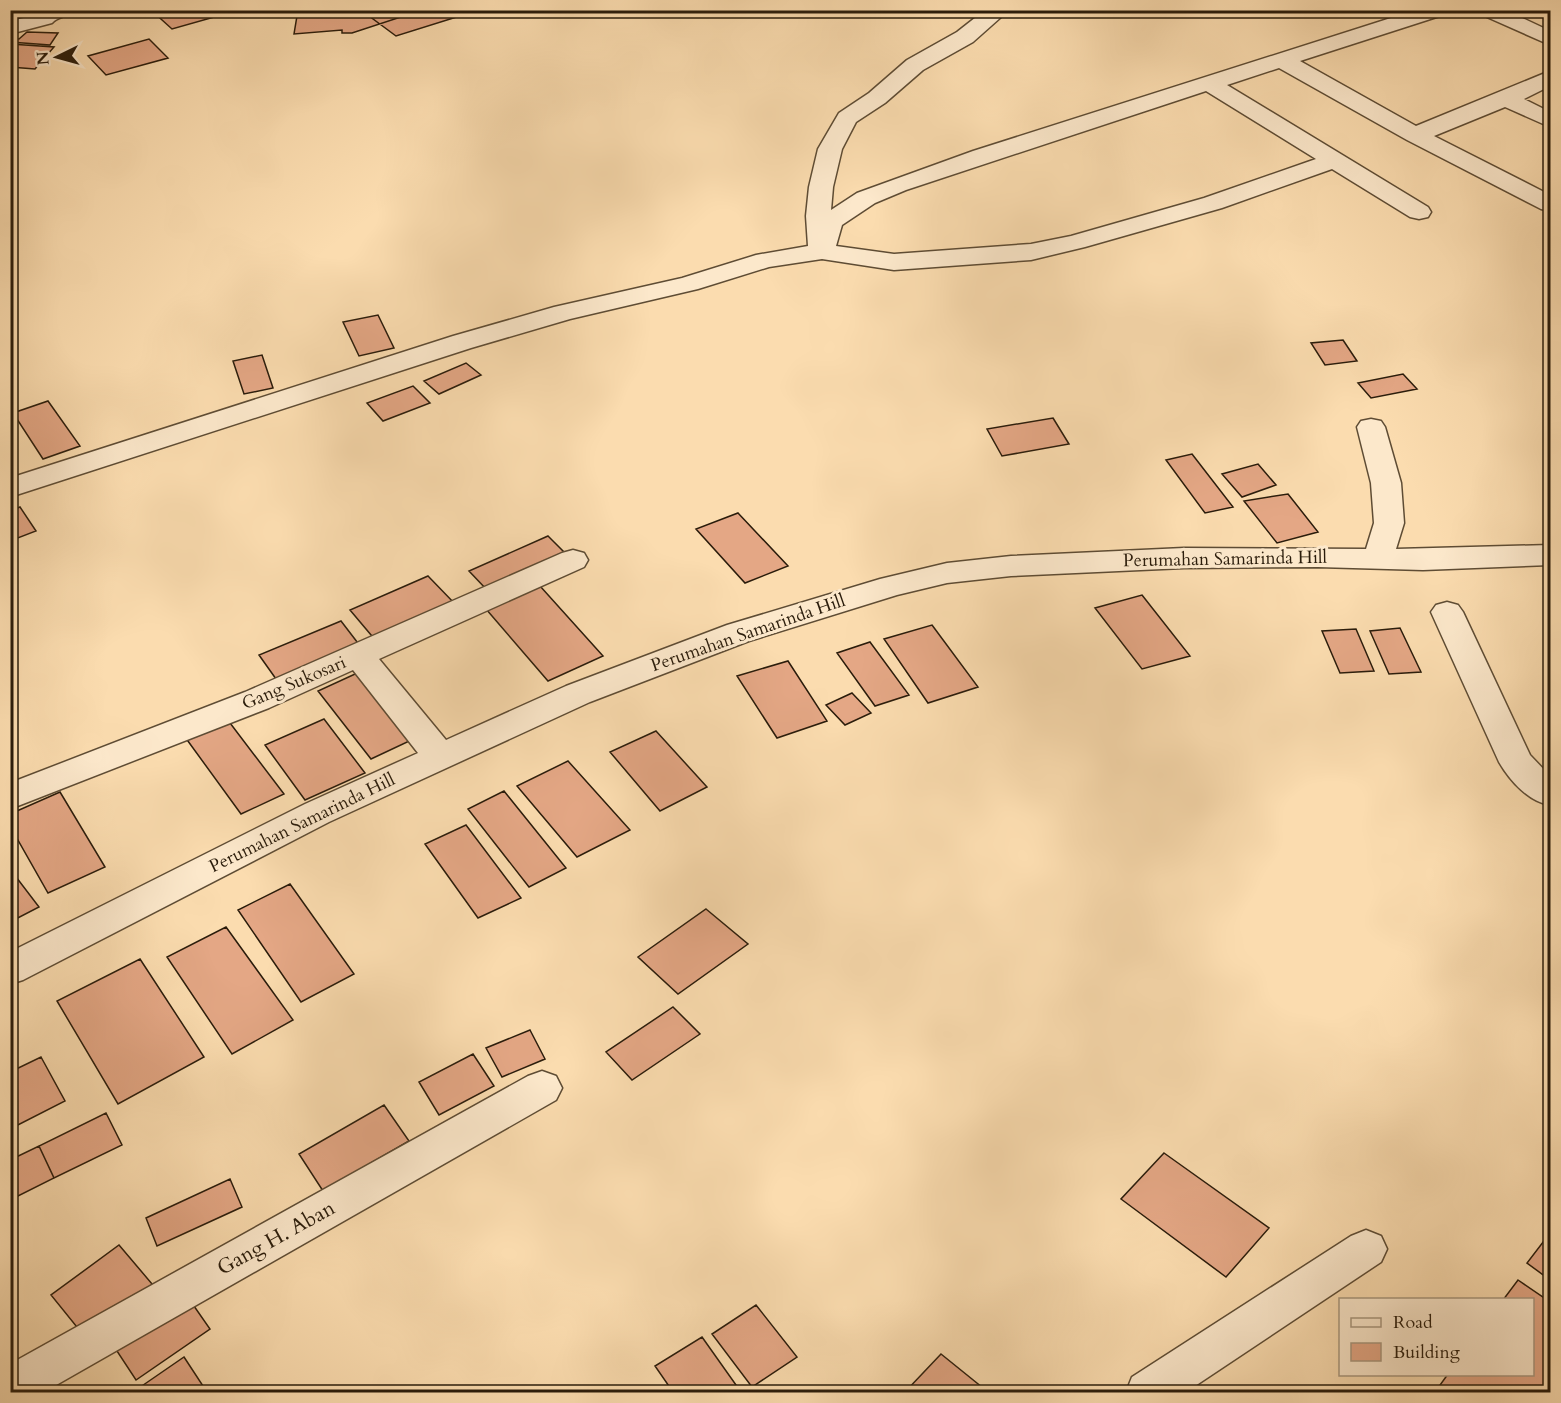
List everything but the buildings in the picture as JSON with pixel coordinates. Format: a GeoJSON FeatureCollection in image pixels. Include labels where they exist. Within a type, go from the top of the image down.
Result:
{"type":"FeatureCollection","features":[{"type":"Feature","properties":{"kind":"street"},"geometry":{"type":"LineString","coordinates":[[822,251],[818,216],[821,187],[830,149],[847,118],[876,98],[915,65],[965,37],[999,10]]}},
{"type":"Feature","properties":{"kind":"street"},"geometry":{"type":"LineString","coordinates":[[822,251],[831,221],[866,198],[897,185],[1439,10]]}},
{"type":"Feature","properties":{"kind":"street"},"geometry":{"type":"LineString","coordinates":[[1487,10],[1551,39]]}},
{"type":"Feature","properties":{"kind":"street"},"geometry":{"type":"LineString","coordinates":[[10,28],[45,19],[52,12]]}},
{"type":"Feature","properties":{"kind":"street"},"geometry":{"type":"LineString","coordinates":[[1283,61],[1415,135],[1551,204]]}},
{"type":"Feature","properties":{"kind":"street"},"geometry":{"type":"LineString","coordinates":[[1415,135],[1506,99],[1551,78]]}},
{"type":"Feature","properties":{"kind":"street"},"geometry":{"type":"LineString","coordinates":[[1210,84],[1419,212]]}},
{"type":"Feature","properties":{"kind":"street"},"geometry":{"type":"LineString","coordinates":[[1506,99],[1551,120]]}},
{"type":"Feature","properties":{"kind":"street"},"geometry":{"type":"LineString","coordinates":[[10,488],[523,323],[689,284],[765,260],[822,251],[894,262],[1031,252],[1076,242],[1213,202],[1335,160]]}},
{"type":"Feature","properties":{"kind":"street"},"geometry":{"type":"LineString","coordinates":[[1371,428],[1386,483],[1389,523],[1378,559]]}},
{"type":"Feature","properties":{"kind":"street","name":"Perumahan Samarinda Hill"},"geometry":{"type":"LineString","coordinates":[[10,969],[317,813],[578,694],[738,633],[891,586],[947,573],[1011,566],[1184,558],[1378,559],[1551,555]]}},
{"type":"Feature","properties":{"kind":"street","name":"Gang Sukosari"},"geometry":{"type":"LineString","coordinates":[[10,797],[257,700],[573,560]]}},
{"type":"Feature","properties":{"kind":"street"},"geometry":{"type":"LineString","coordinates":[[1447,612],[1516,762],[1545,792],[1551,793]]}},
{"type":"Feature","properties":{"kind":"street"},"geometry":{"type":"LineString","coordinates":[[358,655],[440,756]]}},
{"type":"Feature","properties":{"kind":"street","name":"Gang H. Aban"},"geometry":{"type":"LineString","coordinates":[[10,1388],[542,1088]]}},
{"type":"Feature","properties":{"kind":"street"},"geometry":{"type":"LineString","coordinates":[[1148,1392],[1366,1249]]}}]}
